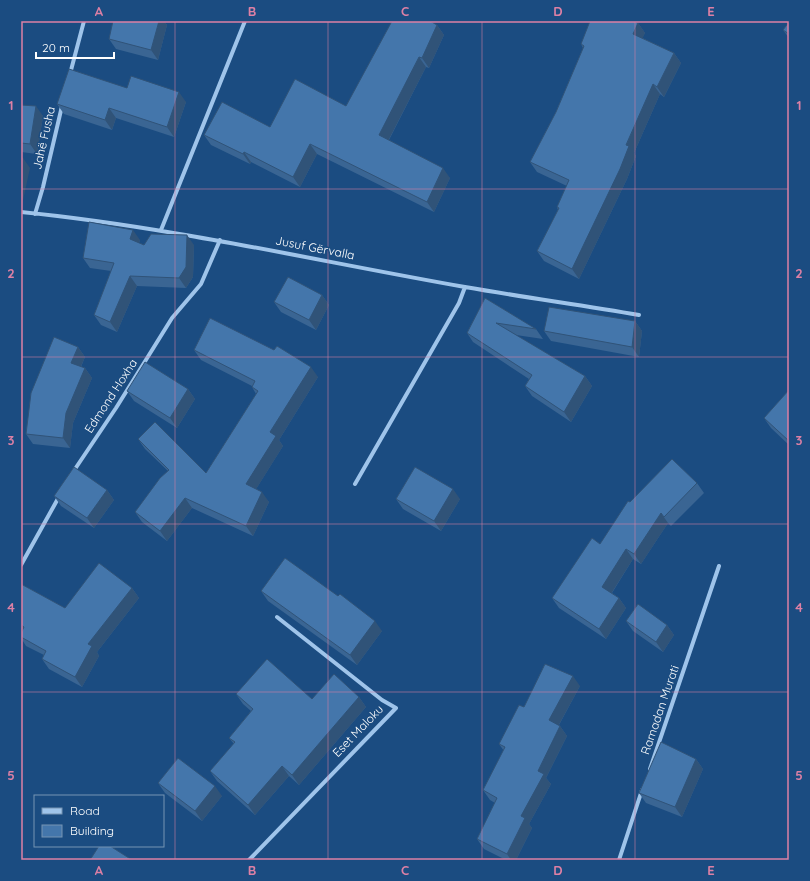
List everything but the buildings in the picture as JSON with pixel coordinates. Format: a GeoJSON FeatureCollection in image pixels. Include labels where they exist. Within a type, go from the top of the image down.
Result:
{"type":"FeatureCollection","features":[{"type":"Feature","properties":{"kind":"street"},"geometry":{"type":"LineString","coordinates":[[70,77],[84,21]]}},
{"type":"Feature","properties":{"kind":"street"},"geometry":{"type":"LineString","coordinates":[[161,230],[245,21]]}},
{"type":"Feature","properties":{"kind":"street","name":"Jahë Fusha"},"geometry":{"type":"LineString","coordinates":[[35,214],[43,187],[63,99]]}},
{"type":"Feature","properties":{"kind":"street","name":"Jusuf Gërvalla"},"geometry":{"type":"LineString","coordinates":[[21,212],[161,230],[465,287],[639,315]]}},
{"type":"Feature","properties":{"kind":"street","name":"Edmond Hoxha"},"geometry":{"type":"LineString","coordinates":[[70,477],[172,318],[201,284],[220,240]]}},
{"type":"Feature","properties":{"kind":"street"},"geometry":{"type":"LineString","coordinates":[[355,484],[459,303],[465,287]]}},
{"type":"Feature","properties":{"kind":"street"},"geometry":{"type":"LineString","coordinates":[[21,565],[63,491]]}},
{"type":"Feature","properties":{"kind":"street","name":"Ramadan Murati"},"geometry":{"type":"LineString","coordinates":[[647,776],[719,566]]}},
{"type":"Feature","properties":{"kind":"street","name":"Eset Maloku"},"geometry":{"type":"LineString","coordinates":[[249,860],[396,708],[382,700],[277,617]]}},
{"type":"Feature","properties":{"kind":"street"},"geometry":{"type":"LineString","coordinates":[[619,860],[645,783]]}}]}
